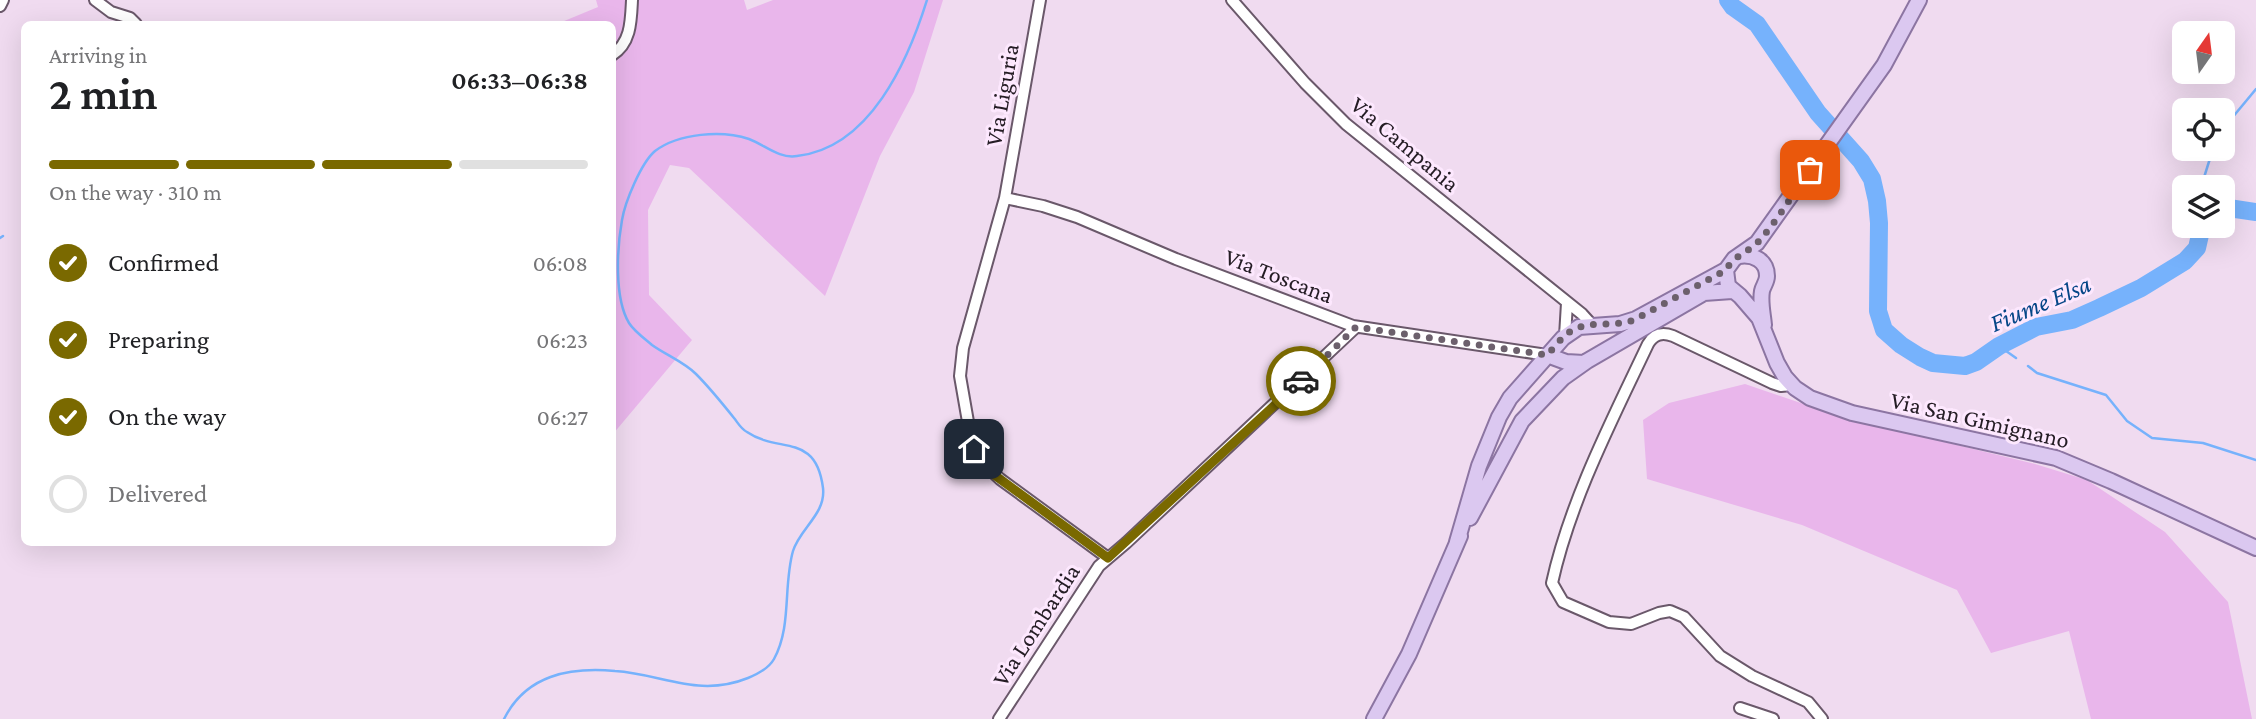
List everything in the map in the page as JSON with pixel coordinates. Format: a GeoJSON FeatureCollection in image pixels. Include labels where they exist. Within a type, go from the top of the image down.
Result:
{"type":"FeatureCollection","features":[{"type":"Feature","properties":{"kind":"main road"},"geometry":{"type":"LineString","coordinates":[[1764,326],[1726,281],[1726,270],[1729,264],[1759,241],[1773,222],[1884,65],[1919,0]]}},
{"type":"Feature","properties":{"kind":"main road"},"geometry":{"type":"LineString","coordinates":[[1773,222],[1764,265],[1767,278],[1762,289],[1764,326],[1777,363],[1791,385]]}},
{"type":"Feature","properties":{"kind":"main road"},"geometry":{"type":"LineString","coordinates":[[1739,256],[1753,257],[1764,265]]}},
{"type":"Feature","properties":{"kind":"main road"},"geometry":{"type":"LineString","coordinates":[[1457,542],[1475,478],[1496,423],[1510,398],[1565,336],[1577,328],[1634,320],[1726,270]]}},
{"type":"Feature","properties":{"kind":"main road"},"geometry":{"type":"LineString","coordinates":[[1374,719],[1409,654],[1457,542],[1524,417],[1550,389],[1584,363],[1704,293],[1752,296],[1762,289]]}},
{"type":"Feature","properties":{"kind":"main road"},"geometry":{"type":"LineString","coordinates":[[1592,325],[1602,339],[1597,355]]}},
{"type":"Feature","properties":{"kind":"main road"},"geometry":{"type":"LineString","coordinates":[[1547,355],[1566,362],[1584,363]]}},
{"type":"Feature","properties":{"kind":"main road","name":"Via San Gimignano"},"geometry":{"type":"LineString","coordinates":[[1791,385],[1810,398],[1839,410],[2026,450],[2065,462],[2256,548]]}},
{"type":"Feature","properties":{"kind":"street"},"geometry":{"type":"LineString","coordinates":[[0,6],[3,0]]}},
{"type":"Feature","properties":{"kind":"street"},"geometry":{"type":"LineString","coordinates":[[95,0],[111,12],[133,21]]}},
{"type":"Feature","properties":{"kind":"street"},"geometry":{"type":"LineString","coordinates":[[616,52],[628,36],[632,0]]}},
{"type":"Feature","properties":{"kind":"street","name":"Via Liguria"},"geometry":{"type":"LineString","coordinates":[[1040,0],[1005,198],[959,367],[969,431],[974,449],[981,460],[1000,479],[1108,558]]}},
{"type":"Feature","properties":{"kind":"street","name":"Via Campania"},"geometry":{"type":"LineString","coordinates":[[1232,0],[1305,83],[1346,124],[1582,314],[1592,325]]}},
{"type":"Feature","properties":{"kind":"street","name":"Via Toscana"},"geometry":{"type":"LineString","coordinates":[[1005,198],[1077,217],[1176,260],[1356,327],[1547,355]]}},
{"type":"Feature","properties":{"kind":"street"},"geometry":{"type":"LineString","coordinates":[[1565,336],[1567,303]]}},
{"type":"Feature","properties":{"kind":"street","name":"Via Lombardia"},"geometry":{"type":"LineString","coordinates":[[1002,718],[1099,566],[1356,327]]}},
{"type":"Feature","properties":{"kind":"street"},"geometry":{"type":"LineString","coordinates":[[1791,385],[1778,385],[1678,338],[1658,334],[1648,344],[1594,460],[1556,562],[1552,583],[1563,602],[1609,622],[1632,624],[1670,611],[1684,617],[1720,656],[1752,676],[1808,702],[1822,719]]}},
{"type":"Feature","properties":{"kind":"street"},"geometry":{"type":"LineString","coordinates":[[1740,708],[1773,719]]}},
{"type":"Feature","properties":{"kind":"shaded area"},"geometry":{"type":"Polygon","coordinates":[[[596,0],[744,0],[747,10],[773,0],[943,0],[914,92],[880,156],[825,296],[689,168],[670,165],[648,210],[649,295],[692,340],[616,430],[616,21],[564,21],[598,7],[596,0]]]}},
{"type":"Feature","properties":{"kind":"shaded area"},"geometry":{"type":"Polygon","coordinates":[[[1745,384],[1842,417],[2035,464],[2087,480],[2165,532],[2228,602],[2252,719],[2091,719],[2069,631],[1991,653],[1957,590],[1802,525],[1647,479],[1643,420],[1669,403],[1745,384]]]}},
{"type":"Feature","properties":{"kind":"waterway"},"geometry":{"type":"LineString","coordinates":[[504,719],[524,692],[537,683],[565,673],[615,671],[713,686],[730,684],[759,673],[774,659],[783,633],[793,551],[821,506],[823,488],[819,470],[813,459],[804,451],[759,438],[745,431],[696,374],[652,345],[631,326],[624,313],[618,273],[620,231],[624,212],[644,164],[655,151],[676,140],[714,134],[738,136],[778,154],[797,156],[823,150],[845,137],[865,119],[897,74],[927,0]]}},
{"type":"Feature","properties":{"kind":"waterway","name":"Fiume Elsa"},"geometry":{"type":"LineString","coordinates":[[1728,0],[1733,7],[1757,24],[1818,113],[1861,161],[1872,179],[1879,223],[1878,311],[1884,330],[1920,357],[1933,363],[1965,366],[1976,362],[1999,346],[2036,327],[2072,320],[2141,288],[2185,261],[2197,248],[2199,238]]}},
{"type":"Feature","properties":{"kind":"waterway"},"geometry":{"type":"LineString","coordinates":[[2235,114],[2256,89]]}},
{"type":"Feature","properties":{"kind":"waterway"},"geometry":{"type":"LineString","coordinates":[[2205,175],[2209,161]]}},
{"type":"Feature","properties":{"kind":"waterway","name":"Fiume Elsa"},"geometry":{"type":"LineString","coordinates":[[2235,209],[2256,212]]}},
{"type":"Feature","properties":{"kind":"waterway"},"geometry":{"type":"LineString","coordinates":[[1999,346],[2016,358]]}},
{"type":"Feature","properties":{"kind":"waterway"},"geometry":{"type":"LineString","coordinates":[[2028,366],[2037,373],[2106,395],[2127,421],[2152,438],[2203,443],[2256,460]]}},
{"type":"Feature","properties":{"kind":"way so far"},"geometry":{"type":"LineString","coordinates":[[1301,381],[1356,327],[1547,355],[1577,328],[1634,320],[1726,270],[1734,259],[1763,236],[1810,170]]}},
{"type":"Feature","properties":{"kind":"route"},"geometry":{"type":"LineString","coordinates":[[974,449],[993,474],[1108,558],[1301,381]]}}]}
